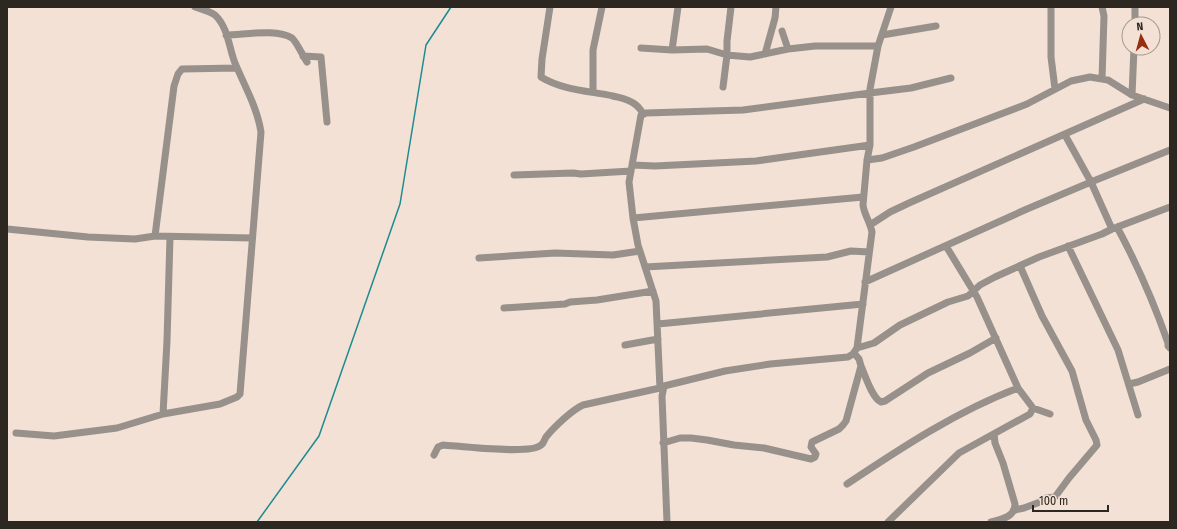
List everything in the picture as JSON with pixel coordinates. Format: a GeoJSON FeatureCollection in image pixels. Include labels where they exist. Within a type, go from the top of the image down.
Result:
{"type":"FeatureCollection","features":[{"type":"Feature","properties":{"kind":"street"},"geometry":{"type":"LineString","coordinates":[[16,433],[54,436],[117,428],[163,414],[220,404],[237,397],[240,394],[261,132],[254,105],[237,68],[219,21],[214,14],[195,7]]}},
{"type":"Feature","properties":{"kind":"street"},"geometry":{"type":"LineString","coordinates":[[550,7],[542,59],[541,77],[549,82],[565,87],[593,91],[628,100],[636,105],[644,114]]}},
{"type":"Feature","properties":{"kind":"street"},"geometry":{"type":"LineString","coordinates":[[593,91],[593,50],[602,7]]}},
{"type":"Feature","properties":{"kind":"street"},"geometry":{"type":"LineString","coordinates":[[672,50],[678,7]]}},
{"type":"Feature","properties":{"kind":"street"},"geometry":{"type":"LineString","coordinates":[[723,87],[731,7]]}},
{"type":"Feature","properties":{"kind":"street"},"geometry":{"type":"LineString","coordinates":[[765,54],[775,18],[776,7]]}},
{"type":"Feature","properties":{"kind":"street"},"geometry":{"type":"LineString","coordinates":[[891,7],[878,46],[870,92],[870,145],[863,197],[864,210],[872,232],[856,351],[874,396],[881,402],[885,401],[928,373],[970,353],[996,338]]}},
{"type":"Feature","properties":{"kind":"street"},"geometry":{"type":"LineString","coordinates":[[1051,7],[1051,57],[1055,89]]}},
{"type":"Feature","properties":{"kind":"street"},"geometry":{"type":"LineString","coordinates":[[1102,7],[1104,16],[1102,79]]}},
{"type":"Feature","properties":{"kind":"street"},"geometry":{"type":"LineString","coordinates":[[882,35],[936,26]]}},
{"type":"Feature","properties":{"kind":"street"},"geometry":{"type":"LineString","coordinates":[[782,31],[788,49]]}},
{"type":"Feature","properties":{"kind":"street"},"geometry":{"type":"LineString","coordinates":[[226,36],[271,33],[282,34],[293,38],[305,59],[321,57],[328,122]]}},
{"type":"Feature","properties":{"kind":"street"},"geometry":{"type":"LineString","coordinates":[[641,48],[672,50],[707,49],[727,55],[750,56],[815,46],[878,46]]}},
{"type":"Feature","properties":{"kind":"street"},"geometry":{"type":"LineString","coordinates":[[1132,95],[1134,56]]}},
{"type":"Feature","properties":{"kind":"street"},"geometry":{"type":"LineString","coordinates":[[155,236],[174,86],[178,74],[182,69],[237,68]]}},
{"type":"Feature","properties":{"kind":"street"},"geometry":{"type":"LineString","coordinates":[[867,160],[882,158],[914,147],[1027,104],[1071,81],[1090,77],[1108,80],[1132,95],[1170,108]]}},
{"type":"Feature","properties":{"kind":"street"},"geometry":{"type":"LineString","coordinates":[[667,522],[656,301],[640,250],[632,218],[629,182],[640,118],[644,114],[743,110],[870,92],[911,88],[951,78]]}},
{"type":"Feature","properties":{"kind":"street"},"geometry":{"type":"LineString","coordinates":[[870,225],[890,212],[909,203],[1144,99]]}},
{"type":"Feature","properties":{"kind":"street"},"geometry":{"type":"LineString","coordinates":[[1065,135],[1114,228],[1137,267],[1154,305],[1170,348]]}},
{"type":"Feature","properties":{"kind":"street"},"geometry":{"type":"LineString","coordinates":[[514,175],[581,174],[655,166],[756,161],[870,145]]}},
{"type":"Feature","properties":{"kind":"street"},"geometry":{"type":"LineString","coordinates":[[865,282],[1091,182],[1170,150]]}},
{"type":"Feature","properties":{"kind":"street"},"geometry":{"type":"LineString","coordinates":[[632,218],[863,197]]}},
{"type":"Feature","properties":{"kind":"street"},"geometry":{"type":"LineString","coordinates":[[434,455],[438,447],[442,445],[523,450],[536,448],[541,446],[546,438],[576,408],[583,405],[661,389],[667,385],[725,371],[770,364],[848,357],[856,351],[874,343],[900,325],[948,302],[968,296],[980,285],[995,277],[1114,228],[1169,210]]}},
{"type":"Feature","properties":{"kind":"street"},"geometry":{"type":"LineString","coordinates":[[7,229],[88,237],[135,239],[155,236],[252,238]]}},
{"type":"Feature","properties":{"kind":"street"},"geometry":{"type":"LineString","coordinates":[[163,414],[170,237]]}},
{"type":"Feature","properties":{"kind":"street"},"geometry":{"type":"LineString","coordinates":[[946,246],[973,291],[1018,388],[1033,408],[1050,414]]}},
{"type":"Feature","properties":{"kind":"street"},"geometry":{"type":"LineString","coordinates":[[1068,246],[1118,350],[1138,415]]}},
{"type":"Feature","properties":{"kind":"street"},"geometry":{"type":"LineString","coordinates":[[479,258],[555,253],[613,255],[640,250]]}},
{"type":"Feature","properties":{"kind":"street"},"geometry":{"type":"LineString","coordinates":[[645,267],[827,257],[851,251],[869,252]]}},
{"type":"Feature","properties":{"kind":"street"},"geometry":{"type":"LineString","coordinates":[[991,522],[1012,514],[1015,510],[1040,502],[1046,498],[1055,497],[1097,445],[1086,420],[1072,371],[1042,316],[1020,266]]}},
{"type":"Feature","properties":{"kind":"street"},"geometry":{"type":"LineString","coordinates":[[504,308],[565,304],[570,302],[597,300],[653,291]]}},
{"type":"Feature","properties":{"kind":"street"},"geometry":{"type":"LineString","coordinates":[[658,324],[862,304]]}},
{"type":"Feature","properties":{"kind":"street"},"geometry":{"type":"LineString","coordinates":[[624,345],[658,339]]}},
{"type":"Feature","properties":{"kind":"street"},"geometry":{"type":"LineString","coordinates":[[663,443],[680,438],[691,438],[764,448],[811,459],[815,457],[816,454],[811,447],[812,442],[839,429],[846,421],[861,366]]}},
{"type":"Feature","properties":{"kind":"street"},"geometry":{"type":"LineString","coordinates":[[1129,384],[1170,369]]}},
{"type":"Feature","properties":{"kind":"street"},"geometry":{"type":"LineString","coordinates":[[847,484],[889,456],[957,416],[995,397],[1018,388]]}},
{"type":"Feature","properties":{"kind":"street"},"geometry":{"type":"LineString","coordinates":[[888,522],[959,453],[1030,414],[1033,408]]}},
{"type":"Feature","properties":{"kind":"street"},"geometry":{"type":"LineString","coordinates":[[994,434],[995,443],[1003,463],[1015,504],[1015,510]]}},
{"type":"Feature","properties":{"kind":"waterway"},"geometry":{"type":"LineString","coordinates":[[257,522],[319,436],[400,204],[426,45],[451,7]]}}]}
